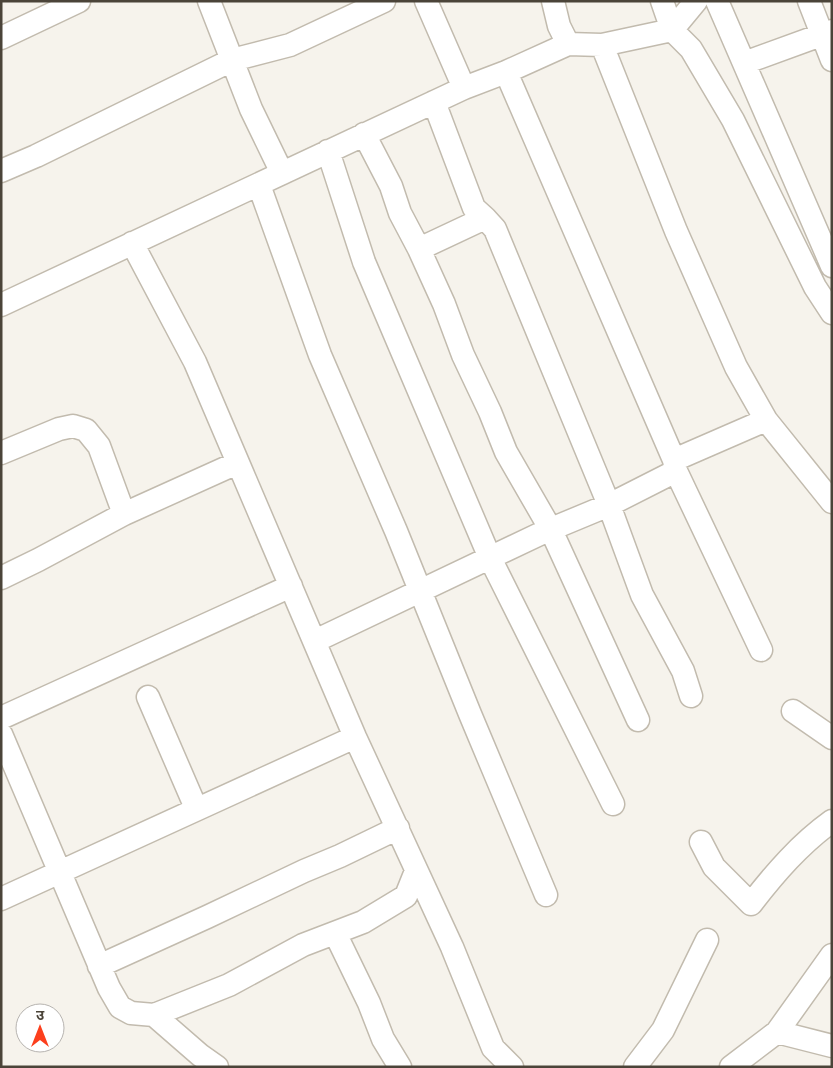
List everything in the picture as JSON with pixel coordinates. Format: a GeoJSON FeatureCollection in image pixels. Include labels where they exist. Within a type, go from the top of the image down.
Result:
{"type":"FeatureCollection","features":[{"type":"Feature","properties":{"kind":"street"},"geometry":{"type":"LineString","coordinates":[[1,38],[79,1]]}},
{"type":"Feature","properties":{"kind":"street"},"geometry":{"type":"LineString","coordinates":[[209,1],[251,109],[282,173]]}},
{"type":"Feature","properties":{"kind":"street"},"geometry":{"type":"LineString","coordinates":[[1,171],[36,156],[232,60],[290,45],[384,1]]}},
{"type":"Feature","properties":{"kind":"street"},"geometry":{"type":"LineString","coordinates":[[426,1],[464,88]]}},
{"type":"Feature","properties":{"kind":"street"},"geometry":{"type":"LineString","coordinates":[[553,1],[559,26],[568,44]]}},
{"type":"Feature","properties":{"kind":"street"},"geometry":{"type":"LineString","coordinates":[[662,1],[672,30],[691,48],[733,120],[815,287],[832,313]]}},
{"type":"Feature","properties":{"kind":"street"},"geometry":{"type":"LineString","coordinates":[[1,305],[364,134],[464,88],[506,72],[568,44],[602,45],[672,30],[696,1]]}},
{"type":"Feature","properties":{"kind":"street"},"geometry":{"type":"LineString","coordinates":[[717,1],[832,266]]}},
{"type":"Feature","properties":{"kind":"street"},"geometry":{"type":"LineString","coordinates":[[809,1],[826,33],[832,60]]}},
{"type":"Feature","properties":{"kind":"street"},"geometry":{"type":"LineString","coordinates":[[744,63],[826,33]]}},
{"type":"Feature","properties":{"kind":"street"},"geometry":{"type":"LineString","coordinates":[[602,45],[676,231],[736,368],[766,420],[832,502]]}},
{"type":"Feature","properties":{"kind":"street"},"geometry":{"type":"LineString","coordinates":[[506,72],[675,466],[762,650]]}},
{"type":"Feature","properties":{"kind":"street"},"geometry":{"type":"LineString","coordinates":[[434,102],[474,208],[496,229],[609,505],[642,595],[683,670],[691,696]]}},
{"type":"Feature","properties":{"kind":"street"},"geometry":{"type":"LineString","coordinates":[[364,134],[391,186],[400,213],[444,304],[463,355],[490,412],[506,452],[551,530],[638,720]]}},
{"type":"Feature","properties":{"kind":"street"},"geometry":{"type":"LineString","coordinates":[[328,151],[364,262],[490,558],[613,804]]}},
{"type":"Feature","properties":{"kind":"street"},"geometry":{"type":"LineString","coordinates":[[259,184],[320,355],[546,895]]}},
{"type":"Feature","properties":{"kind":"street"},"geometry":{"type":"LineString","coordinates":[[419,249],[485,218]]}},
{"type":"Feature","properties":{"kind":"street"},"geometry":{"type":"LineString","coordinates":[[132,243],[194,362],[355,736],[452,948],[492,1048],[512,1067]]}},
{"type":"Feature","properties":{"kind":"street"},"geometry":{"type":"LineString","coordinates":[[315,641],[490,558],[609,505],[675,466],[766,420]]}},
{"type":"Feature","properties":{"kind":"street"},"geometry":{"type":"LineString","coordinates":[[1,453],[59,428],[73,426],[86,430],[99,446],[124,514]]}},
{"type":"Feature","properties":{"kind":"street"},"geometry":{"type":"LineString","coordinates":[[1,578],[124,514],[237,463]]}},
{"type":"Feature","properties":{"kind":"street"},"geometry":{"type":"LineString","coordinates":[[1,718],[291,586]]}},
{"type":"Feature","properties":{"kind":"street"},"geometry":{"type":"LineString","coordinates":[[148,697],[196,808]]}},
{"type":"Feature","properties":{"kind":"street"},"geometry":{"type":"LineString","coordinates":[[793,711],[832,738]]}},
{"type":"Feature","properties":{"kind":"street"},"geometry":{"type":"LineString","coordinates":[[1,734],[109,988],[120,1007],[131,1012],[154,1015],[229,986],[303,945],[363,922],[406,896],[416,871]]}},
{"type":"Feature","properties":{"kind":"street"},"geometry":{"type":"LineString","coordinates":[[1,899],[355,736]]}},
{"type":"Feature","properties":{"kind":"street"},"geometry":{"type":"LineString","coordinates":[[701,842],[714,867],[750,904],[774,874],[807,840],[832,821]]}},
{"type":"Feature","properties":{"kind":"street"},"geometry":{"type":"LineString","coordinates":[[99,966],[207,918],[398,828]]}},
{"type":"Feature","properties":{"kind":"street"},"geometry":{"type":"LineString","coordinates":[[335,933],[372,1010],[383,1039],[400,1067]]}},
{"type":"Feature","properties":{"kind":"street"},"geometry":{"type":"LineString","coordinates":[[636,1067],[663,1030],[707,940]]}},
{"type":"Feature","properties":{"kind":"street"},"geometry":{"type":"LineString","coordinates":[[731,1067],[777,1032],[831,958]]}},
{"type":"Feature","properties":{"kind":"street"},"geometry":{"type":"LineString","coordinates":[[154,1015],[200,1055],[217,1067]]}},
{"type":"Feature","properties":{"kind":"street"},"geometry":{"type":"LineString","coordinates":[[777,1032],[832,1046]]}}]}
